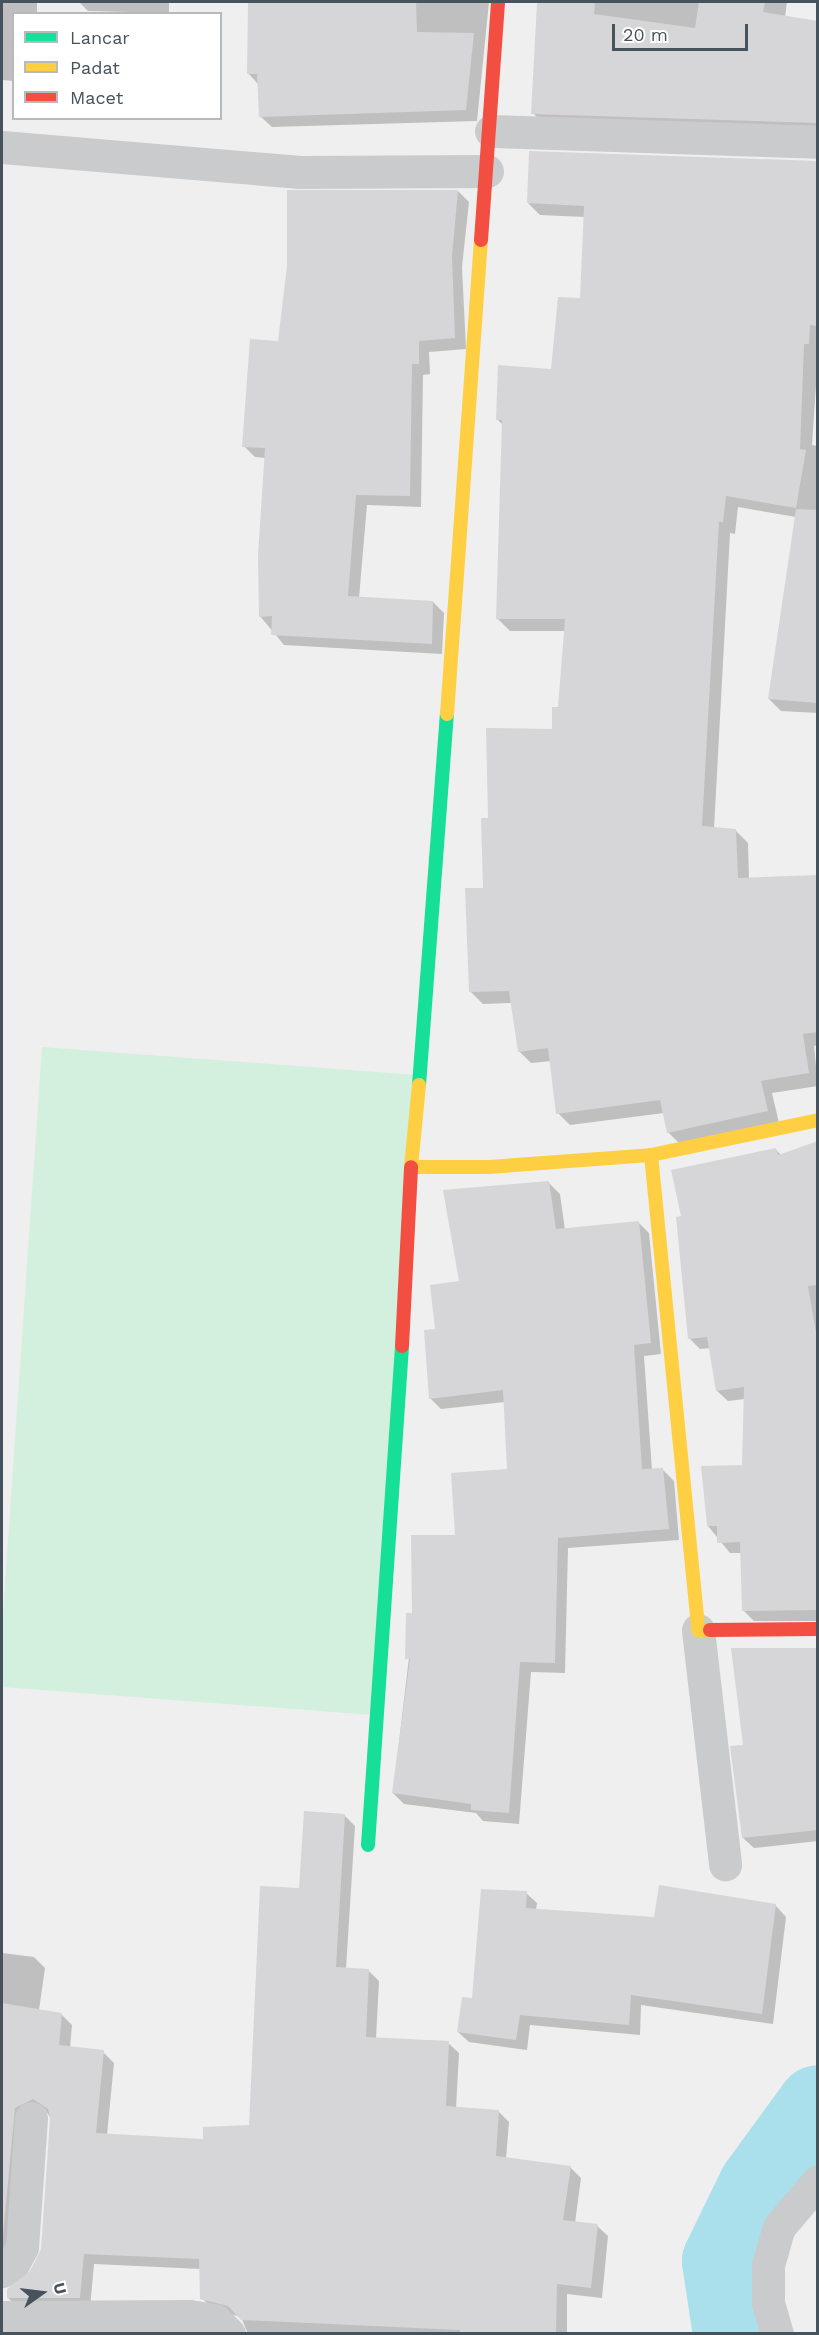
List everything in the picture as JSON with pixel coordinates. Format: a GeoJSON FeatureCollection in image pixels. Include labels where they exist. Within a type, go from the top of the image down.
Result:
{"type":"FeatureCollection","features":[{"type":"Feature","properties":{"kind":"street"},"geometry":{"type":"LineString","coordinates":[[368,1845],[402,1349],[411,1167],[428,983],[491,131],[498,2]]}},
{"type":"Feature","properties":{"kind":"street"},"geometry":{"type":"LineString","coordinates":[[491,131],[818,142]]}},
{"type":"Feature","properties":{"kind":"street"},"geometry":{"type":"LineString","coordinates":[[2,147],[300,172],[487,171]]}},
{"type":"Feature","properties":{"kind":"street"},"geometry":{"type":"LineString","coordinates":[[411,1167],[489,1167],[651,1155],[818,1120]]}},
{"type":"Feature","properties":{"kind":"street"},"geometry":{"type":"LineString","coordinates":[[651,1155],[698,1630],[725,1864]]}},
{"type":"Feature","properties":{"kind":"street"},"geometry":{"type":"LineString","coordinates":[[698,1630],[818,1629]]}},
{"type":"Feature","properties":{"kind":"street"},"geometry":{"type":"LineString","coordinates":[[2,2271],[14,2262],[22,2247],[31,2118]]}},
{"type":"Feature","properties":{"kind":"street"},"geometry":{"type":"LineString","coordinates":[[777,2334],[768,2302],[768,2265],[779,2227],[818,2181]]}},
{"type":"Feature","properties":{"kind":"street"},"geometry":{"type":"LineString","coordinates":[[2,2317],[189,2316],[215,2320],[229,2334]]}},
{"type":"Feature","properties":{"kind":"green space"},"geometry":{"type":"Polygon","coordinates":[[[42,1047],[417,1075],[373,1715],[2,1687],[2,1628],[42,1047]]]}},
{"type":"Feature","properties":{"kind":"building"},"geometry":{"type":"Polygon","coordinates":[[[248,2],[416,2],[417,32],[474,33],[466,110],[259,117],[257,74],[247,74],[248,2]]]}},
{"type":"Feature","properties":{"kind":"building"},"geometry":{"type":"Polygon","coordinates":[[[537,2],[595,2],[594,14],[695,28],[699,2],[765,2],[763,12],[818,21],[818,123],[531,114],[537,2]]]}},
{"type":"Feature","properties":{"kind":"building"},"geometry":{"type":"Polygon","coordinates":[[[529,151],[818,161],[818,326],[810,325],[809,344],[804,344],[800,449],[806,450],[796,508],[726,496],[723,522],[719,522],[702,826],[736,829],[738,878],[818,875],[818,1032],[803,1034],[809,1073],[761,1081],[768,1111],[667,1133],[660,1100],[556,1114],[548,1048],[518,1052],[509,991],[469,992],[465,888],[483,888],[481,818],[488,818],[486,728],[552,729],[552,707],[558,707],[565,619],[496,619],[502,420],[496,420],[498,365],[551,369],[558,297],[580,298],[584,206],[527,203],[529,151]]]}},
{"type":"Feature","properties":{"kind":"building"},"geometry":{"type":"Polygon","coordinates":[[[287,190],[458,190],[452,256],[455,338],[419,341],[419,364],[412,364],[410,496],[356,495],[348,596],[433,601],[432,644],[271,635],[272,616],[259,617],[258,555],[265,448],[242,447],[250,339],[278,341],[287,266],[287,190]]]}},
{"type":"Feature","properties":{"kind":"building"},"geometry":{"type":"Polygon","coordinates":[[[796,509],[818,510],[818,703],[768,699],[796,509]]]}},
{"type":"Feature","properties":{"kind":"building"},"geometry":{"type":"Polygon","coordinates":[[[818,1141],[818,1285],[808,1286],[818,1344],[818,1610],[742,1611],[740,1542],[717,1543],[717,1526],[707,1526],[701,1466],[742,1465],[744,1387],[716,1391],[707,1337],[688,1339],[676,1217],[681,1216],[671,1170],[776,1148],[778,1155],[818,1141]]]}},
{"type":"Feature","properties":{"kind":"building"},"geometry":{"type":"Polygon","coordinates":[[[549,1181],[556,1229],[639,1221],[651,1343],[634,1345],[642,1469],[663,1468],[669,1529],[558,1538],[555,1663],[520,1662],[509,1813],[471,1810],[471,1804],[392,1793],[410,1659],[405,1659],[406,1613],[412,1613],[411,1535],[455,1535],[451,1473],[507,1469],[503,1390],[429,1399],[424,1330],[435,1329],[430,1285],[459,1281],[443,1190],[549,1181]]]}},
{"type":"Feature","properties":{"kind":"building"},"geometry":{"type":"Polygon","coordinates":[[[731,1648],[818,1648],[818,1830],[742,1838],[730,1746],[743,1745],[731,1648]]]}},
{"type":"Feature","properties":{"kind":"building"},"geometry":{"type":"Polygon","coordinates":[[[304,1811],[345,1814],[336,1967],[369,1969],[366,2037],[449,2041],[446,2106],[499,2110],[496,2156],[571,2166],[563,2220],[598,2224],[591,2288],[557,2284],[556,2334],[460,2334],[460,2330],[241,2320],[228,2306],[200,2299],[199,2259],[84,2254],[80,2298],[7,2298],[7,2289],[30,2271],[41,2249],[50,2119],[48,2109],[33,2099],[15,2108],[2,2246],[2,2003],[62,2013],[59,2045],[104,2050],[96,2133],[203,2139],[203,2127],[249,2125],[260,1886],[299,1888],[304,1811]]]}},
{"type":"Feature","properties":{"kind":"building"},"geometry":{"type":"Polygon","coordinates":[[[659,1885],[776,1904],[762,2014],[631,1995],[629,2025],[520,2015],[516,2040],[457,2032],[462,1997],[472,1998],[481,1889],[527,1891],[526,1908],[654,1917],[659,1885]]]}},
{"type":"Feature","properties":{"kind":"waterway"},"geometry":{"type":"LineString","coordinates":[[734,2334],[723,2261],[759,2187],[818,2106]]}},
{"type":"Feature","properties":{"kind":"traffic: fast"},"geometry":{"type":"LineString","coordinates":[[419,1085],[447,714]]}},
{"type":"Feature","properties":{"kind":"traffic: fast"},"geometry":{"type":"LineString","coordinates":[[368,1845],[402,1346]]}},
{"type":"Feature","properties":{"kind":"traffic: slow"},"geometry":{"type":"LineString","coordinates":[[447,714],[481,240]]}},
{"type":"Feature","properties":{"kind":"traffic: slow"},"geometry":{"type":"LineString","coordinates":[[419,1085],[411,1167],[489,1167],[651,1155],[818,1120]]}},
{"type":"Feature","properties":{"kind":"traffic: slow"},"geometry":{"type":"LineString","coordinates":[[651,1155],[698,1630],[710,1630]]}},
{"type":"Feature","properties":{"kind":"traffic: jam"},"geometry":{"type":"LineString","coordinates":[[481,240],[498,2]]}},
{"type":"Feature","properties":{"kind":"traffic: jam"},"geometry":{"type":"LineString","coordinates":[[402,1346],[411,1167]]}},
{"type":"Feature","properties":{"kind":"traffic: jam"},"geometry":{"type":"LineString","coordinates":[[710,1630],[818,1629]]}}]}
